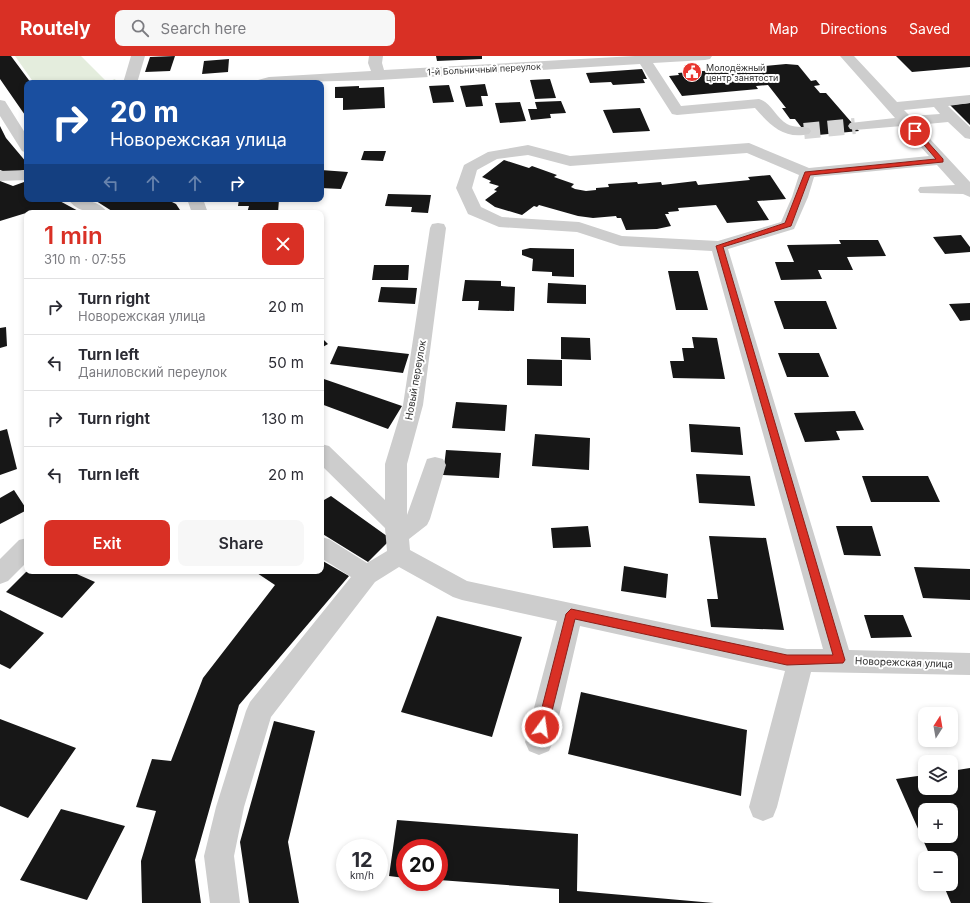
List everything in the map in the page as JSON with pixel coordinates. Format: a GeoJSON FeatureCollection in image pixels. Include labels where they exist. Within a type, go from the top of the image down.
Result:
{"type":"FeatureCollection","features":[{"type":"Feature","properties":{"kind":"street"},"geometry":{"type":"LineString","coordinates":[[131,80],[138,56]]}},
{"type":"Feature","properties":{"kind":"street"},"geometry":{"type":"LineString","coordinates":[[376,56],[374,63],[379,76]]}},
{"type":"Feature","properties":{"kind":"street","name":"1-й Больничный переулок"},"geometry":{"type":"LineString","coordinates":[[292,80],[379,76],[424,66],[644,60],[705,56]]}},
{"type":"Feature","properties":{"kind":"street"},"geometry":{"type":"LineString","coordinates":[[847,56],[969,190]]}},
{"type":"Feature","properties":{"kind":"street"},"geometry":{"type":"LineString","coordinates":[[644,60],[677,110],[759,103],[780,127],[793,132],[804,130]]}},
{"type":"Feature","properties":{"kind":"street"},"geometry":{"type":"LineString","coordinates":[[893,107],[970,99]]}},
{"type":"Feature","properties":{"kind":"street"},"geometry":{"type":"LineString","coordinates":[[936,103],[970,135]]}},
{"type":"Feature","properties":{"kind":"street"},"geometry":{"type":"LineString","coordinates":[[0,104],[24,143]]}},
{"type":"Feature","properties":{"kind":"street"},"geometry":{"type":"LineString","coordinates":[[855,126],[951,117]]}},
{"type":"Feature","properties":{"kind":"street"},"geometry":{"type":"LineString","coordinates":[[807,173],[788,225],[720,246],[620,241],[579,227],[499,222],[474,210],[464,188],[470,168],[493,155],[528,150],[570,160],[749,148],[807,173],[941,160]]}},
{"type":"Feature","properties":{"kind":"street"},"geometry":{"type":"LineString","coordinates":[[0,176],[24,175]]}},
{"type":"Feature","properties":{"kind":"street"},"geometry":{"type":"LineString","coordinates":[[926,190],[969,190]]}},
{"type":"Feature","properties":{"kind":"street"},"geometry":{"type":"LineString","coordinates":[[81,202],[95,210]]}},
{"type":"Feature","properties":{"kind":"street","name":"Новый переулок"},"geometry":{"type":"LineString","coordinates":[[397,539],[396,464],[413,405],[438,228]]}},
{"type":"Feature","properties":{"kind":"street"},"geometry":{"type":"LineString","coordinates":[[720,246],[839,660]]}},
{"type":"Feature","properties":{"kind":"street","name":"Новорежская улица"},"geometry":{"type":"LineString","coordinates":[[324,455],[397,539],[462,590],[787,660],[970,664]]}},
{"type":"Feature","properties":{"kind":"street"},"geometry":{"type":"LineString","coordinates":[[226,903],[219,856],[230,807],[259,712],[367,575],[397,539],[419,519],[435,465]]}},
{"type":"Feature","properties":{"kind":"street"},"geometry":{"type":"LineString","coordinates":[[324,548],[367,575]]}},
{"type":"Feature","properties":{"kind":"street"},"geometry":{"type":"LineString","coordinates":[[0,574],[24,550]]}},
{"type":"Feature","properties":{"kind":"street"},"geometry":{"type":"LineString","coordinates":[[539,742],[571,614]]}},
{"type":"Feature","properties":{"kind":"street"},"geometry":{"type":"LineString","coordinates":[[763,808],[801,660]]}},
{"type":"Feature","properties":{"kind":"green space"},"geometry":{"type":"Polygon","coordinates":[[[15,56],[81,56],[105,80],[32,80],[15,56]]]}},
{"type":"Feature","properties":{"kind":"building"},"geometry":{"type":"Polygon","coordinates":[[[0,56],[11,56],[29,80],[24,80],[24,114],[0,79],[0,56]]]}},
{"type":"Feature","properties":{"kind":"building"},"geometry":{"type":"Polygon","coordinates":[[[175,56],[170,71],[145,72],[150,57],[175,56]]]}},
{"type":"Feature","properties":{"kind":"building"},"geometry":{"type":"Polygon","coordinates":[[[436,56],[482,56],[482,59],[437,61],[436,56]]]}},
{"type":"Feature","properties":{"kind":"building"},"geometry":{"type":"Polygon","coordinates":[[[896,56],[970,56],[970,67],[912,72],[896,56]]]}},
{"type":"Feature","properties":{"kind":"building"},"geometry":{"type":"Polygon","coordinates":[[[229,59],[228,72],[202,74],[204,61],[229,59]]]}},
{"type":"Feature","properties":{"kind":"building"},"geometry":{"type":"Polygon","coordinates":[[[786,64],[798,65],[811,81],[816,80],[820,85],[814,86],[820,93],[826,93],[859,131],[808,136],[795,119],[790,119],[782,108],[786,108],[768,85],[756,86],[758,89],[682,96],[669,76],[679,75],[678,73],[755,68],[753,67],[786,64]]]}},
{"type":"Feature","properties":{"kind":"building"},"geometry":{"type":"Polygon","coordinates":[[[642,69],[647,79],[643,79],[645,83],[613,85],[611,82],[590,83],[586,73],[642,69]]]}},
{"type":"Feature","properties":{"kind":"building"},"geometry":{"type":"Polygon","coordinates":[[[550,79],[556,98],[535,99],[530,80],[550,79]]]}},
{"type":"Feature","properties":{"kind":"building"},"geometry":{"type":"Polygon","coordinates":[[[485,84],[488,96],[481,96],[483,106],[466,107],[460,86],[485,84]]]}},
{"type":"Feature","properties":{"kind":"building"},"geometry":{"type":"Polygon","coordinates":[[[449,85],[454,102],[433,103],[429,86],[449,85]]]}},
{"type":"Feature","properties":{"kind":"building"},"geometry":{"type":"Polygon","coordinates":[[[359,86],[359,88],[384,87],[385,108],[343,110],[343,98],[335,98],[335,87],[359,86]]]}},
{"type":"Feature","properties":{"kind":"building"},"geometry":{"type":"Polygon","coordinates":[[[561,101],[566,113],[550,114],[551,118],[531,120],[528,109],[537,109],[535,102],[561,101]]]}},
{"type":"Feature","properties":{"kind":"building"},"geometry":{"type":"Polygon","coordinates":[[[520,102],[526,121],[500,123],[495,103],[520,102]]]}},
{"type":"Feature","properties":{"kind":"building"},"geometry":{"type":"Polygon","coordinates":[[[970,103],[970,125],[950,105],[970,103]]]}},
{"type":"Feature","properties":{"kind":"building"},"geometry":{"type":"Polygon","coordinates":[[[640,108],[650,131],[613,133],[603,110],[640,108]]]}},
{"type":"Feature","properties":{"kind":"building"},"geometry":{"type":"Polygon","coordinates":[[[0,126],[6,138],[24,159],[24,170],[11,174],[0,170],[0,126]]]}},
{"type":"Feature","properties":{"kind":"building"},"geometry":{"type":"Polygon","coordinates":[[[364,151],[386,151],[383,161],[361,160],[364,151]]]}},
{"type":"Feature","properties":{"kind":"building"},"geometry":{"type":"Polygon","coordinates":[[[504,160],[529,168],[532,166],[557,175],[554,177],[574,184],[571,187],[586,191],[596,190],[596,188],[609,187],[608,184],[661,182],[662,185],[696,181],[698,185],[750,180],[748,177],[770,175],[786,199],[757,201],[769,220],[727,223],[716,205],[678,208],[679,211],[668,212],[669,214],[665,214],[671,226],[657,229],[626,230],[621,218],[617,218],[616,216],[593,218],[578,216],[539,205],[537,207],[534,206],[522,215],[495,207],[485,200],[497,191],[494,190],[499,186],[489,183],[491,181],[482,177],[504,160]]]}},
{"type":"Feature","properties":{"kind":"building"},"geometry":{"type":"Polygon","coordinates":[[[324,170],[348,172],[341,189],[324,188],[324,170]]]}},
{"type":"Feature","properties":{"kind":"building"},"geometry":{"type":"Polygon","coordinates":[[[0,181],[13,186],[24,182],[24,202],[62,202],[76,210],[24,210],[24,214],[0,221],[0,181]]]}},
{"type":"Feature","properties":{"kind":"building"},"geometry":{"type":"Polygon","coordinates":[[[388,194],[431,195],[428,213],[411,212],[412,207],[385,206],[388,194]]]}},
{"type":"Feature","properties":{"kind":"building"},"geometry":{"type":"Polygon","coordinates":[[[98,202],[172,202],[176,204],[180,210],[110,210],[98,202]]]}},
{"type":"Feature","properties":{"kind":"building"},"geometry":{"type":"Polygon","coordinates":[[[239,202],[279,202],[278,210],[248,210],[249,206],[238,206],[239,202]]]}},
{"type":"Feature","properties":{"kind":"building"},"geometry":{"type":"Polygon","coordinates":[[[961,235],[970,247],[970,252],[945,254],[933,237],[961,235]]]}},
{"type":"Feature","properties":{"kind":"building"},"geometry":{"type":"Polygon","coordinates":[[[839,240],[878,240],[886,256],[847,257],[853,270],[818,270],[822,279],[781,280],[775,262],[794,262],[787,245],[841,244],[839,240]]]}},
{"type":"Feature","properties":{"kind":"building"},"geometry":{"type":"Polygon","coordinates":[[[530,248],[574,249],[574,277],[552,276],[552,272],[532,271],[533,259],[522,255],[522,250],[530,248]]]}},
{"type":"Feature","properties":{"kind":"building"},"geometry":{"type":"Polygon","coordinates":[[[374,265],[409,265],[408,280],[372,280],[374,265]]]}},
{"type":"Feature","properties":{"kind":"building"},"geometry":{"type":"Polygon","coordinates":[[[668,271],[698,271],[708,310],[676,310],[668,271]]]}},
{"type":"Feature","properties":{"kind":"building"},"geometry":{"type":"Polygon","coordinates":[[[465,280],[501,281],[501,286],[515,287],[514,311],[478,310],[479,301],[462,301],[465,280]]]}},
{"type":"Feature","properties":{"kind":"building"},"geometry":{"type":"Polygon","coordinates":[[[548,283],[586,285],[586,304],[547,303],[548,283]]]}},
{"type":"Feature","properties":{"kind":"building"},"geometry":{"type":"Polygon","coordinates":[[[381,287],[417,288],[415,304],[378,302],[381,287]]]}},
{"type":"Feature","properties":{"kind":"building"},"geometry":{"type":"Polygon","coordinates":[[[774,301],[826,301],[837,329],[784,329],[774,301]]]}},
{"type":"Feature","properties":{"kind":"building"},"geometry":{"type":"Polygon","coordinates":[[[970,303],[970,320],[960,321],[949,304],[970,303]]]}},
{"type":"Feature","properties":{"kind":"building"},"geometry":{"type":"Polygon","coordinates":[[[6,327],[7,346],[0,348],[0,328],[6,327]]]}},
{"type":"Feature","properties":{"kind":"building"},"geometry":{"type":"Polygon","coordinates":[[[561,337],[590,338],[591,360],[561,359],[561,337]]]}},
{"type":"Feature","properties":{"kind":"building"},"geometry":{"type":"Polygon","coordinates":[[[692,337],[717,338],[725,379],[673,378],[670,361],[684,361],[682,348],[694,348],[692,337]]]}},
{"type":"Feature","properties":{"kind":"building"},"geometry":{"type":"Polygon","coordinates":[[[324,340],[328,344],[324,346],[324,340]]]}},
{"type":"Feature","properties":{"kind":"building"},"geometry":{"type":"Polygon","coordinates":[[[338,346],[409,354],[403,373],[330,364],[338,346]]]}},
{"type":"Feature","properties":{"kind":"building"},"geometry":{"type":"Polygon","coordinates":[[[778,353],[819,353],[829,377],[787,377],[778,353]]]}},
{"type":"Feature","properties":{"kind":"building"},"geometry":{"type":"Polygon","coordinates":[[[527,359],[562,360],[562,386],[527,385],[527,359]]]}},
{"type":"Feature","properties":{"kind":"building"},"geometry":{"type":"Polygon","coordinates":[[[324,379],[402,406],[388,429],[324,405],[324,379]]]}},
{"type":"Feature","properties":{"kind":"building"},"geometry":{"type":"Polygon","coordinates":[[[456,402],[507,405],[505,431],[452,428],[456,402]]]}},
{"type":"Feature","properties":{"kind":"building"},"geometry":{"type":"Polygon","coordinates":[[[855,411],[864,430],[836,431],[840,440],[805,442],[794,413],[855,411]]]}},
{"type":"Feature","properties":{"kind":"building"},"geometry":{"type":"Polygon","coordinates":[[[689,424],[740,427],[743,455],[691,452],[689,424]]]}},
{"type":"Feature","properties":{"kind":"building"},"geometry":{"type":"Polygon","coordinates":[[[7,429],[17,469],[0,475],[0,431],[7,429]]]}},
{"type":"Feature","properties":{"kind":"building"},"geometry":{"type":"Polygon","coordinates":[[[535,434],[590,438],[589,470],[532,466],[535,434]]]}},
{"type":"Feature","properties":{"kind":"building"},"geometry":{"type":"Polygon","coordinates":[[[446,450],[501,453],[499,478],[443,475],[446,450]]]}},
{"type":"Feature","properties":{"kind":"building"},"geometry":{"type":"Polygon","coordinates":[[[696,474],[750,476],[755,506],[699,503],[696,474]]]}},
{"type":"Feature","properties":{"kind":"building"},"geometry":{"type":"Polygon","coordinates":[[[862,476],[928,476],[940,502],[871,502],[862,476]]]}},
{"type":"Feature","properties":{"kind":"building"},"geometry":{"type":"Polygon","coordinates":[[[14,490],[24,505],[24,512],[0,524],[0,498],[14,490]]]}},
{"type":"Feature","properties":{"kind":"building"},"geometry":{"type":"Polygon","coordinates":[[[331,496],[391,539],[368,562],[324,535],[324,500],[331,496]]]}},
{"type":"Feature","properties":{"kind":"building"},"geometry":{"type":"Polygon","coordinates":[[[588,526],[591,547],[553,548],[551,528],[588,526]]]}},
{"type":"Feature","properties":{"kind":"building"},"geometry":{"type":"Polygon","coordinates":[[[836,526],[872,526],[881,556],[844,555],[836,526]]]}},
{"type":"Feature","properties":{"kind":"building"},"geometry":{"type":"Polygon","coordinates":[[[709,536],[766,538],[784,630],[711,627],[707,599],[718,599],[709,536]]]}},
{"type":"Feature","properties":{"kind":"building"},"geometry":{"type":"Polygon","coordinates":[[[324,562],[349,576],[239,705],[195,860],[201,903],[142,903],[141,861],[156,811],[136,807],[152,759],[171,761],[203,678],[275,585],[258,574],[324,574],[324,562]]]}},
{"type":"Feature","properties":{"kind":"building"},"geometry":{"type":"Polygon","coordinates":[[[624,566],[668,574],[666,598],[621,591],[624,566]]]}},
{"type":"Feature","properties":{"kind":"building"},"geometry":{"type":"Polygon","coordinates":[[[914,567],[970,569],[970,600],[923,598],[914,567]]]}},
{"type":"Feature","properties":{"kind":"building"},"geometry":{"type":"Polygon","coordinates":[[[24,574],[77,574],[95,582],[62,618],[6,592],[24,574]]]}},
{"type":"Feature","properties":{"kind":"building"},"geometry":{"type":"Polygon","coordinates":[[[0,610],[44,633],[10,669],[0,664],[0,610]]]}},
{"type":"Feature","properties":{"kind":"building"},"geometry":{"type":"Polygon","coordinates":[[[864,615],[903,615],[912,637],[871,638],[864,615]]]}},
{"type":"Feature","properties":{"kind":"building"},"geometry":{"type":"Polygon","coordinates":[[[437,616],[522,637],[492,737],[401,712],[437,616]]]}},
{"type":"Feature","properties":{"kind":"building"},"geometry":{"type":"Polygon","coordinates":[[[581,692],[747,730],[741,796],[568,754],[581,692]]]}},
{"type":"Feature","properties":{"kind":"building"},"geometry":{"type":"Polygon","coordinates":[[[0,719],[76,748],[28,818],[0,806],[0,719]]]}},
{"type":"Feature","properties":{"kind":"building"},"geometry":{"type":"Polygon","coordinates":[[[274,721],[315,731],[288,842],[299,903],[249,903],[240,842],[274,721]]]}},
{"type":"Feature","properties":{"kind":"building"},"geometry":{"type":"Polygon","coordinates":[[[970,768],[970,903],[951,903],[946,891],[958,891],[958,851],[928,851],[924,843],[958,843],[958,803],[918,803],[918,829],[896,779],[918,776],[918,795],[958,795],[958,770],[970,768]]]}},
{"type":"Feature","properties":{"kind":"building"},"geometry":{"type":"Polygon","coordinates":[[[61,809],[125,826],[87,900],[20,880],[61,809]]]}},
{"type":"Feature","properties":{"kind":"building"},"geometry":{"type":"Polygon","coordinates":[[[397,820],[578,834],[577,891],[714,903],[559,903],[559,889],[448,881],[448,839],[396,839],[396,877],[389,876],[397,820]]]}},
{"type":"Feature","properties":{"kind":"tunnel"},"geometry":{"type":"LineString","coordinates":[[804,131],[855,126]]}},
{"type":"Feature","properties":{"kind":"place","name":"Молодёжный центр занятости"},"geometry":{"type":"Point","coordinates":[692,72]}},
{"type":"Feature","properties":{"kind":"route"},"geometry":{"type":"LineString","coordinates":[[542,727],[571,614],[787,660],[839,660],[720,246],[788,225],[800,197],[807,173],[941,160],[915,131]]}}]}
